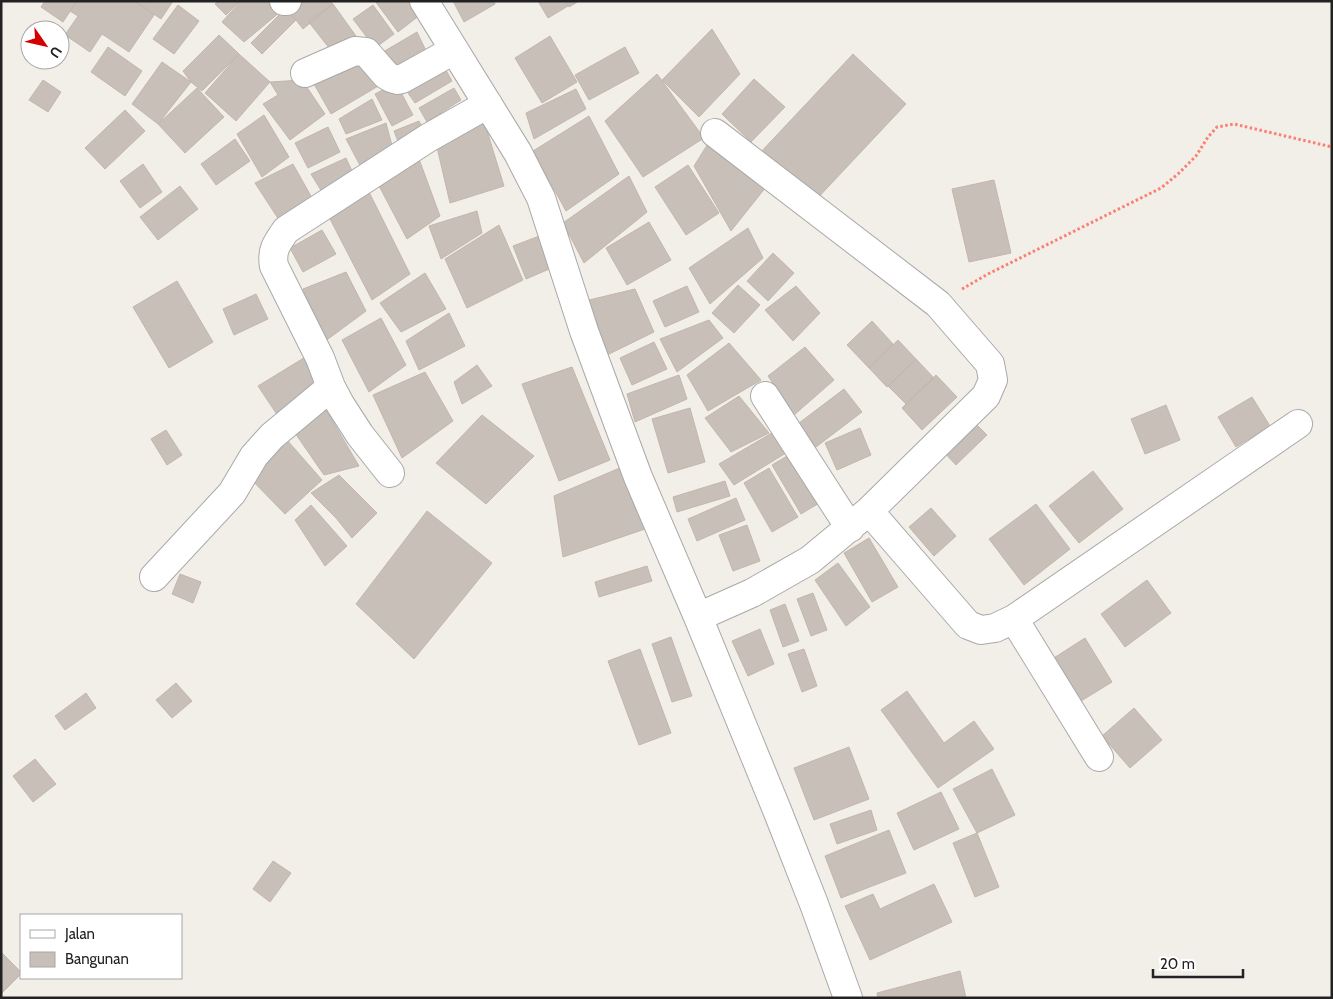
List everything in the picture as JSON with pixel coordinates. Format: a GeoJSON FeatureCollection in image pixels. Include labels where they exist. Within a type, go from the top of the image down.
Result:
{"type":"FeatureCollection","features":[{"type":"Feature","properties":{"kind":"street"},"geometry":{"type":"LineString","coordinates":[[424,1],[518,153],[540,198],[584,331],[638,477],[698,617],[780,818],[848,998]]}},
{"type":"Feature","properties":{"kind":"street"},"geometry":{"type":"LineString","coordinates":[[305,73],[355,51],[366,52],[386,75],[402,80],[454,50]]}},
{"type":"Feature","properties":{"kind":"street"},"geometry":{"type":"LineString","coordinates":[[390,473],[360,435],[331,387],[320,358],[274,266],[272,255],[276,244],[286,230],[428,138],[488,104]]}},
{"type":"Feature","properties":{"kind":"street"},"geometry":{"type":"LineString","coordinates":[[698,617],[752,593],[810,560],[859,519],[986,396],[993,380],[990,364],[938,304],[715,134]]}},
{"type":"Feature","properties":{"kind":"street"},"geometry":{"type":"LineString","coordinates":[[154,577],[232,492],[254,456],[272,436],[331,387]]}},
{"type":"Feature","properties":{"kind":"street"},"geometry":{"type":"LineString","coordinates":[[765,396],[859,519],[968,625],[981,630],[995,628],[1014,619],[1298,424]]}},
{"type":"Feature","properties":{"kind":"street"},"geometry":{"type":"LineString","coordinates":[[1014,619],[1099,757]]}},
{"type":"Feature","properties":{"kind":"path"},"geometry":{"type":"LineString","coordinates":[[938,304],[988,274],[1161,188],[1196,156],[1217,127],[1234,124],[1332,147]]}},
{"type":"Feature","properties":{"kind":"building"},"geometry":{"type":"Polygon","coordinates":[[[45,1],[77,1],[64,20],[60,20],[41,7],[45,1]]]}},
{"type":"Feature","properties":{"kind":"building"},"geometry":{"type":"Polygon","coordinates":[[[77,1],[135,1],[154,15],[129,52],[102,34],[90,52],[70,38],[70,28],[78,16],[70,11],[77,1]]]}},
{"type":"Feature","properties":{"kind":"building"},"geometry":{"type":"Polygon","coordinates":[[[135,1],[173,1],[161,19],[135,1]]]}},
{"type":"Feature","properties":{"kind":"building"},"geometry":{"type":"Polygon","coordinates":[[[218,1],[240,1],[226,15],[215,4],[218,1]]]}},
{"type":"Feature","properties":{"kind":"building"},"geometry":{"type":"Polygon","coordinates":[[[241,1],[280,1],[286,7],[244,42],[222,22],[241,1]]]}},
{"type":"Feature","properties":{"kind":"building"},"geometry":{"type":"Polygon","coordinates":[[[296,1],[330,1],[333,4],[303,29],[286,7],[296,1]]]}},
{"type":"Feature","properties":{"kind":"building"},"geometry":{"type":"Polygon","coordinates":[[[375,1],[418,1],[425,11],[398,32],[375,1]]]}},
{"type":"Feature","properties":{"kind":"building"},"geometry":{"type":"Polygon","coordinates":[[[453,1],[494,1],[495,4],[464,22],[453,1]]]}},
{"type":"Feature","properties":{"kind":"building"},"geometry":{"type":"Polygon","coordinates":[[[538,1],[565,1],[568,6],[548,18],[538,1]]]}},
{"type":"Feature","properties":{"kind":"building"},"geometry":{"type":"Polygon","coordinates":[[[566,1],[579,1],[569,7],[566,1]]]}},
{"type":"Feature","properties":{"kind":"building"},"geometry":{"type":"Polygon","coordinates":[[[333,4],[356,36],[333,53],[308,21],[333,4]]]}},
{"type":"Feature","properties":{"kind":"building"},"geometry":{"type":"Polygon","coordinates":[[[178,5],[199,21],[174,54],[153,39],[178,5]]]}},
{"type":"Feature","properties":{"kind":"building"},"geometry":{"type":"Polygon","coordinates":[[[373,5],[394,34],[375,48],[353,19],[373,5]]]}},
{"type":"Feature","properties":{"kind":"building"},"geometry":{"type":"Polygon","coordinates":[[[285,9],[296,20],[262,54],[251,43],[285,9]]]}},
{"type":"Feature","properties":{"kind":"building"},"geometry":{"type":"Polygon","coordinates":[[[712,29],[740,74],[699,117],[662,80],[712,29]]]}},
{"type":"Feature","properties":{"kind":"building"},"geometry":{"type":"Polygon","coordinates":[[[417,32],[428,55],[396,73],[383,52],[417,32]]]}},
{"type":"Feature","properties":{"kind":"building"},"geometry":{"type":"Polygon","coordinates":[[[219,35],[239,54],[202,91],[191,82],[183,71],[219,35]]]}},
{"type":"Feature","properties":{"kind":"building"},"geometry":{"type":"Polygon","coordinates":[[[550,36],[577,82],[542,103],[515,58],[550,36]]]}},
{"type":"Feature","properties":{"kind":"building"},"geometry":{"type":"Polygon","coordinates":[[[108,47],[142,71],[125,96],[91,72],[108,47]]]}},
{"type":"Feature","properties":{"kind":"building"},"geometry":{"type":"Polygon","coordinates":[[[625,47],[639,73],[589,100],[575,75],[625,47]]]}},
{"type":"Feature","properties":{"kind":"building"},"geometry":{"type":"Polygon","coordinates":[[[239,54],[270,82],[236,121],[205,93],[239,54]]]}},
{"type":"Feature","properties":{"kind":"building"},"geometry":{"type":"Polygon","coordinates":[[[853,54],[906,104],[813,203],[760,153],[853,54]]]}},
{"type":"Feature","properties":{"kind":"building"},"geometry":{"type":"Polygon","coordinates":[[[362,55],[380,85],[331,114],[314,84],[362,55]]]}},
{"type":"Feature","properties":{"kind":"building"},"geometry":{"type":"Polygon","coordinates":[[[162,62],[191,82],[158,124],[132,104],[162,62]]]}},
{"type":"Feature","properties":{"kind":"building"},"geometry":{"type":"Polygon","coordinates":[[[442,63],[452,81],[415,103],[403,86],[442,63]]]}},
{"type":"Feature","properties":{"kind":"building"},"geometry":{"type":"Polygon","coordinates":[[[657,74],[704,138],[643,177],[605,121],[657,74]]]}},
{"type":"Feature","properties":{"kind":"building"},"geometry":{"type":"Polygon","coordinates":[[[754,79],[785,107],[751,142],[722,114],[754,79]]]}},
{"type":"Feature","properties":{"kind":"building"},"geometry":{"type":"Polygon","coordinates":[[[43,80],[61,92],[48,112],[29,100],[43,80]]]}},
{"type":"Feature","properties":{"kind":"building"},"geometry":{"type":"Polygon","coordinates":[[[302,80],[325,114],[290,140],[263,104],[278,95],[270,82],[302,80]]]}},
{"type":"Feature","properties":{"kind":"building"},"geometry":{"type":"Polygon","coordinates":[[[396,83],[413,115],[392,126],[375,94],[396,83]]]}},
{"type":"Feature","properties":{"kind":"building"},"geometry":{"type":"Polygon","coordinates":[[[197,88],[224,117],[185,153],[158,124],[197,88]]]}},
{"type":"Feature","properties":{"kind":"building"},"geometry":{"type":"Polygon","coordinates":[[[454,88],[461,100],[427,122],[419,108],[454,88]]]}},
{"type":"Feature","properties":{"kind":"building"},"geometry":{"type":"Polygon","coordinates":[[[576,89],[586,109],[534,139],[526,113],[576,89]]]}},
{"type":"Feature","properties":{"kind":"building"},"geometry":{"type":"Polygon","coordinates":[[[372,99],[382,120],[346,134],[339,119],[372,99]]]}},
{"type":"Feature","properties":{"kind":"building"},"geometry":{"type":"Polygon","coordinates":[[[125,110],[145,131],[105,169],[85,148],[125,110]]]}},
{"type":"Feature","properties":{"kind":"building"},"geometry":{"type":"Polygon","coordinates":[[[264,115],[289,157],[262,177],[237,134],[264,115]]]}},
{"type":"Feature","properties":{"kind":"building"},"geometry":{"type":"Polygon","coordinates":[[[589,116],[619,174],[566,211],[533,151],[589,116]]]}},
{"type":"Feature","properties":{"kind":"building"},"geometry":{"type":"Polygon","coordinates":[[[419,121],[426,134],[400,147],[394,131],[419,121]]]}},
{"type":"Feature","properties":{"kind":"building"},"geometry":{"type":"Polygon","coordinates":[[[484,121],[504,186],[450,203],[436,143],[484,121]]]}},
{"type":"Feature","properties":{"kind":"building"},"geometry":{"type":"Polygon","coordinates":[[[386,123],[394,153],[362,169],[346,139],[386,123]]]}},
{"type":"Feature","properties":{"kind":"building"},"geometry":{"type":"Polygon","coordinates":[[[328,127],[340,152],[308,168],[295,143],[328,127]]]}},
{"type":"Feature","properties":{"kind":"building"},"geometry":{"type":"Polygon","coordinates":[[[235,139],[250,161],[216,185],[201,164],[235,139]]]}},
{"type":"Feature","properties":{"kind":"building"},"geometry":{"type":"Polygon","coordinates":[[[709,142],[770,182],[731,231],[694,166],[709,142]]]}},
{"type":"Feature","properties":{"kind":"building"},"geometry":{"type":"Polygon","coordinates":[[[346,158],[356,180],[325,197],[311,174],[346,158]]]}},
{"type":"Feature","properties":{"kind":"building"},"geometry":{"type":"Polygon","coordinates":[[[419,159],[440,216],[407,239],[378,184],[419,159]]]}},
{"type":"Feature","properties":{"kind":"building"},"geometry":{"type":"Polygon","coordinates":[[[143,164],[162,192],[140,208],[120,181],[143,164]]]}},
{"type":"Feature","properties":{"kind":"building"},"geometry":{"type":"Polygon","coordinates":[[[293,164],[312,198],[281,223],[255,183],[293,164]]]}},
{"type":"Feature","properties":{"kind":"building"},"geometry":{"type":"Polygon","coordinates":[[[688,165],[719,213],[686,235],[655,187],[688,165]]]}},
{"type":"Feature","properties":{"kind":"building"},"geometry":{"type":"Polygon","coordinates":[[[629,176],[647,212],[584,263],[563,223],[629,176]]]}},
{"type":"Feature","properties":{"kind":"building"},"geometry":{"type":"Polygon","coordinates":[[[994,180],[1011,253],[969,262],[952,189],[994,180]]]}},
{"type":"Feature","properties":{"kind":"building"},"geometry":{"type":"Polygon","coordinates":[[[180,186],[198,209],[158,240],[140,217],[180,186]]]}},
{"type":"Feature","properties":{"kind":"building"},"geometry":{"type":"Polygon","coordinates":[[[369,192],[410,274],[372,300],[330,219],[369,192]]]}},
{"type":"Feature","properties":{"kind":"building"},"geometry":{"type":"Polygon","coordinates":[[[477,211],[482,233],[441,259],[429,226],[477,211]]]}},
{"type":"Feature","properties":{"kind":"building"},"geometry":{"type":"Polygon","coordinates":[[[649,222],[671,260],[627,285],[606,248],[649,222]]]}},
{"type":"Feature","properties":{"kind":"building"},"geometry":{"type":"Polygon","coordinates":[[[499,225],[523,280],[467,308],[445,259],[499,225]]]}},
{"type":"Feature","properties":{"kind":"building"},"geometry":{"type":"Polygon","coordinates":[[[748,228],[763,258],[710,304],[689,268],[748,228]]]}},
{"type":"Feature","properties":{"kind":"building"},"geometry":{"type":"Polygon","coordinates":[[[322,230],[336,254],[303,272],[290,248],[322,230]]]}},
{"type":"Feature","properties":{"kind":"building"},"geometry":{"type":"Polygon","coordinates":[[[542,235],[554,267],[526,279],[513,246],[542,235]]]}},
{"type":"Feature","properties":{"kind":"building"},"geometry":{"type":"Polygon","coordinates":[[[773,253],[794,273],[768,301],[747,281],[773,253]]]}},
{"type":"Feature","properties":{"kind":"building"},"geometry":{"type":"Polygon","coordinates":[[[346,272],[366,311],[324,342],[303,289],[346,272]]]}},
{"type":"Feature","properties":{"kind":"building"},"geometry":{"type":"Polygon","coordinates":[[[425,273],[446,309],[401,332],[380,303],[425,273]]]}},
{"type":"Feature","properties":{"kind":"building"},"geometry":{"type":"Polygon","coordinates":[[[177,281],[213,342],[169,368],[133,307],[177,281]]]}},
{"type":"Feature","properties":{"kind":"building"},"geometry":{"type":"Polygon","coordinates":[[[738,285],[760,305],[734,333],[712,313],[738,285]]]}},
{"type":"Feature","properties":{"kind":"building"},"geometry":{"type":"Polygon","coordinates":[[[687,286],[699,312],[665,327],[653,301],[687,286]]]}},
{"type":"Feature","properties":{"kind":"building"},"geometry":{"type":"Polygon","coordinates":[[[796,286],[820,313],[793,341],[765,310],[796,286]]]}},
{"type":"Feature","properties":{"kind":"building"},"geometry":{"type":"Polygon","coordinates":[[[635,289],[654,332],[605,356],[589,300],[635,289]]]}},
{"type":"Feature","properties":{"kind":"building"},"geometry":{"type":"Polygon","coordinates":[[[256,294],[268,319],[234,335],[223,309],[256,294]]]}},
{"type":"Feature","properties":{"kind":"building"},"geometry":{"type":"Polygon","coordinates":[[[449,313],[465,346],[419,370],[406,341],[449,313]]]}},
{"type":"Feature","properties":{"kind":"building"},"geometry":{"type":"Polygon","coordinates":[[[381,318],[406,365],[369,392],[342,340],[381,318]]]}},
{"type":"Feature","properties":{"kind":"building"},"geometry":{"type":"Polygon","coordinates":[[[709,320],[723,338],[677,372],[660,339],[709,320]]]}},
{"type":"Feature","properties":{"kind":"building"},"geometry":{"type":"Polygon","coordinates":[[[872,321],[893,344],[869,368],[847,345],[872,321]]]}},
{"type":"Feature","properties":{"kind":"building"},"geometry":{"type":"Polygon","coordinates":[[[898,340],[916,359],[887,387],[869,368],[898,340]]]}},
{"type":"Feature","properties":{"kind":"building"},"geometry":{"type":"Polygon","coordinates":[[[654,342],[667,369],[632,385],[620,358],[654,342]]]}},
{"type":"Feature","properties":{"kind":"building"},"geometry":{"type":"Polygon","coordinates":[[[729,343],[761,380],[708,411],[687,375],[729,343]]]}},
{"type":"Feature","properties":{"kind":"building"},"geometry":{"type":"Polygon","coordinates":[[[805,347],[834,380],[794,415],[768,376],[805,347]]]}},
{"type":"Feature","properties":{"kind":"building"},"geometry":{"type":"Polygon","coordinates":[[[307,356],[323,386],[278,416],[258,386],[307,356]]]}},
{"type":"Feature","properties":{"kind":"building"},"geometry":{"type":"Polygon","coordinates":[[[916,359],[934,378],[906,404],[888,386],[916,359]]]}},
{"type":"Feature","properties":{"kind":"building"},"geometry":{"type":"Polygon","coordinates":[[[477,365],[492,386],[462,404],[454,382],[477,365]]]}},
{"type":"Feature","properties":{"kind":"building"},"geometry":{"type":"Polygon","coordinates":[[[572,367],[610,460],[559,481],[522,384],[572,367]]]}},
{"type":"Feature","properties":{"kind":"building"},"geometry":{"type":"Polygon","coordinates":[[[425,372],[453,421],[402,458],[373,395],[425,372]]]}},
{"type":"Feature","properties":{"kind":"building"},"geometry":{"type":"Polygon","coordinates":[[[679,375],[687,399],[635,422],[627,394],[679,375]]]}},
{"type":"Feature","properties":{"kind":"building"},"geometry":{"type":"Polygon","coordinates":[[[936,375],[957,397],[922,430],[902,408],[936,375]]]}},
{"type":"Feature","properties":{"kind":"building"},"geometry":{"type":"Polygon","coordinates":[[[844,389],[862,412],[816,447],[799,423],[844,389]]]}},
{"type":"Feature","properties":{"kind":"building"},"geometry":{"type":"Polygon","coordinates":[[[739,396],[769,433],[731,452],[705,418],[739,396]]]}},
{"type":"Feature","properties":{"kind":"building"},"geometry":{"type":"Polygon","coordinates":[[[1252,397],[1270,426],[1236,447],[1218,417],[1252,397]]]}},
{"type":"Feature","properties":{"kind":"building"},"geometry":{"type":"Polygon","coordinates":[[[1166,405],[1180,440],[1145,454],[1131,419],[1166,405]]]}},
{"type":"Feature","properties":{"kind":"building"},"geometry":{"type":"Polygon","coordinates":[[[325,408],[359,466],[324,475],[295,433],[325,408]]]}},
{"type":"Feature","properties":{"kind":"building"},"geometry":{"type":"Polygon","coordinates":[[[690,408],[705,462],[668,473],[652,419],[690,408]]]}},
{"type":"Feature","properties":{"kind":"building"},"geometry":{"type":"Polygon","coordinates":[[[482,415],[534,456],[486,504],[436,463],[482,415]]]}},
{"type":"Feature","properties":{"kind":"building"},"geometry":{"type":"Polygon","coordinates":[[[971,419],[987,435],[956,465],[940,448],[971,419]]]}},
{"type":"Feature","properties":{"kind":"building"},"geometry":{"type":"Polygon","coordinates":[[[782,427],[794,448],[734,485],[719,464],[782,427]]]}},
{"type":"Feature","properties":{"kind":"building"},"geometry":{"type":"Polygon","coordinates":[[[860,428],[871,455],[837,470],[825,443],[860,428]]]}},
{"type":"Feature","properties":{"kind":"building"},"geometry":{"type":"Polygon","coordinates":[[[166,430],[182,455],[167,465],[151,439],[166,430]]]}},
{"type":"Feature","properties":{"kind":"building"},"geometry":{"type":"Polygon","coordinates":[[[287,440],[322,480],[285,514],[245,473],[287,440]]]}},
{"type":"Feature","properties":{"kind":"building"},"geometry":{"type":"Polygon","coordinates":[[[797,450],[826,499],[801,514],[772,465],[797,450]]]}},
{"type":"Feature","properties":{"kind":"building"},"geometry":{"type":"Polygon","coordinates":[[[622,467],[648,528],[563,557],[554,496],[622,467]]]}},
{"type":"Feature","properties":{"kind":"building"},"geometry":{"type":"Polygon","coordinates":[[[769,468],[798,517],[772,532],[744,483],[769,468]]]}},
{"type":"Feature","properties":{"kind":"building"},"geometry":{"type":"Polygon","coordinates":[[[1093,471],[1123,509],[1079,543],[1049,506],[1093,471]]]}},
{"type":"Feature","properties":{"kind":"building"},"geometry":{"type":"Polygon","coordinates":[[[339,475],[377,513],[352,538],[336,518],[311,493],[339,475]]]}},
{"type":"Feature","properties":{"kind":"building"},"geometry":{"type":"Polygon","coordinates":[[[725,481],[730,496],[677,512],[673,497],[725,481]]]}},
{"type":"Feature","properties":{"kind":"building"},"geometry":{"type":"Polygon","coordinates":[[[736,498],[745,520],[697,541],[688,519],[736,498]]]}},
{"type":"Feature","properties":{"kind":"building"},"geometry":{"type":"Polygon","coordinates":[[[1036,504],[1070,549],[1024,585],[989,539],[1036,504]]]}},
{"type":"Feature","properties":{"kind":"building"},"geometry":{"type":"Polygon","coordinates":[[[311,505],[347,546],[325,566],[295,520],[311,505]]]}},
{"type":"Feature","properties":{"kind":"building"},"geometry":{"type":"Polygon","coordinates":[[[931,508],[956,536],[934,556],[909,527],[931,508]]]}},
{"type":"Feature","properties":{"kind":"building"},"geometry":{"type":"Polygon","coordinates":[[[427,511],[492,563],[414,659],[356,604],[427,511]]]}},
{"type":"Feature","properties":{"kind":"building"},"geometry":{"type":"Polygon","coordinates":[[[747,525],[760,561],[733,571],[719,535],[747,525]]]}},
{"type":"Feature","properties":{"kind":"building"},"geometry":{"type":"Polygon","coordinates":[[[869,538],[898,587],[872,602],[844,553],[869,538]]]}},
{"type":"Feature","properties":{"kind":"building"},"geometry":{"type":"Polygon","coordinates":[[[838,563],[870,607],[846,626],[815,580],[838,563]]]}},
{"type":"Feature","properties":{"kind":"building"},"geometry":{"type":"Polygon","coordinates":[[[647,566],[652,581],[599,597],[595,582],[647,566]]]}},
{"type":"Feature","properties":{"kind":"building"},"geometry":{"type":"Polygon","coordinates":[[[180,574],[201,582],[193,603],[172,594],[180,574]]]}},
{"type":"Feature","properties":{"kind":"building"},"geometry":{"type":"Polygon","coordinates":[[[1147,580],[1171,613],[1125,647],[1101,614],[1147,580]]]}},
{"type":"Feature","properties":{"kind":"building"},"geometry":{"type":"Polygon","coordinates":[[[813,593],[827,630],[811,636],[797,599],[813,593]]]}},
{"type":"Feature","properties":{"kind":"building"},"geometry":{"type":"Polygon","coordinates":[[[785,604],[799,641],[783,647],[770,610],[785,604]]]}},
{"type":"Feature","properties":{"kind":"building"},"geometry":{"type":"Polygon","coordinates":[[[760,629],[774,664],[748,676],[732,641],[760,629]]]}},
{"type":"Feature","properties":{"kind":"building"},"geometry":{"type":"Polygon","coordinates":[[[671,637],[692,696],[672,702],[652,644],[671,637]]]}},
{"type":"Feature","properties":{"kind":"building"},"geometry":{"type":"Polygon","coordinates":[[[1085,638],[1112,682],[1073,706],[1046,663],[1085,638]]]}},
{"type":"Feature","properties":{"kind":"building"},"geometry":{"type":"Polygon","coordinates":[[[640,649],[671,733],[639,745],[608,661],[640,649]]]}},
{"type":"Feature","properties":{"kind":"building"},"geometry":{"type":"Polygon","coordinates":[[[804,649],[817,686],[802,692],[788,654],[804,649]]]}},
{"type":"Feature","properties":{"kind":"building"},"geometry":{"type":"Polygon","coordinates":[[[176,683],[192,701],[172,718],[156,700],[176,683]]]}},
{"type":"Feature","properties":{"kind":"building"},"geometry":{"type":"Polygon","coordinates":[[[907,691],[944,743],[974,721],[994,749],[938,788],[881,710],[907,691]]]}},
{"type":"Feature","properties":{"kind":"building"},"geometry":{"type":"Polygon","coordinates":[[[86,693],[96,708],[65,730],[55,716],[86,693]]]}},
{"type":"Feature","properties":{"kind":"building"},"geometry":{"type":"Polygon","coordinates":[[[1134,708],[1162,740],[1130,768],[1102,736],[1134,708]]]}},
{"type":"Feature","properties":{"kind":"building"},"geometry":{"type":"Polygon","coordinates":[[[849,747],[869,799],[814,820],[794,768],[849,747]]]}},
{"type":"Feature","properties":{"kind":"building"},"geometry":{"type":"Polygon","coordinates":[[[35,759],[56,784],[33,802],[13,776],[35,759]]]}},
{"type":"Feature","properties":{"kind":"building"},"geometry":{"type":"Polygon","coordinates":[[[992,769],[1015,815],[977,833],[953,789],[992,769]]]}},
{"type":"Feature","properties":{"kind":"building"},"geometry":{"type":"Polygon","coordinates":[[[941,792],[959,829],[914,850],[897,813],[941,792]]]}},
{"type":"Feature","properties":{"kind":"building"},"geometry":{"type":"Polygon","coordinates":[[[871,810],[877,830],[837,844],[830,824],[871,810]]]}},
{"type":"Feature","properties":{"kind":"building"},"geometry":{"type":"Polygon","coordinates":[[[889,830],[906,873],[841,898],[825,856],[889,830]]]}},
{"type":"Feature","properties":{"kind":"building"},"geometry":{"type":"Polygon","coordinates":[[[977,833],[999,887],[975,897],[953,843],[977,833]]]}},
{"type":"Feature","properties":{"kind":"building"},"geometry":{"type":"Polygon","coordinates":[[[273,861],[291,873],[270,902],[253,889],[273,861]]]}},
{"type":"Feature","properties":{"kind":"building"},"geometry":{"type":"Polygon","coordinates":[[[934,884],[952,922],[870,960],[845,906],[873,894],[880,909],[934,884]]]}},
{"type":"Feature","properties":{"kind":"building"},"geometry":{"type":"Polygon","coordinates":[[[1,952],[20,971],[20,975],[1,994],[1,952]]]}},
{"type":"Feature","properties":{"kind":"building"},"geometry":{"type":"Polygon","coordinates":[[[960,971],[966,998],[878,998],[877,993],[960,971]]]}}]}
